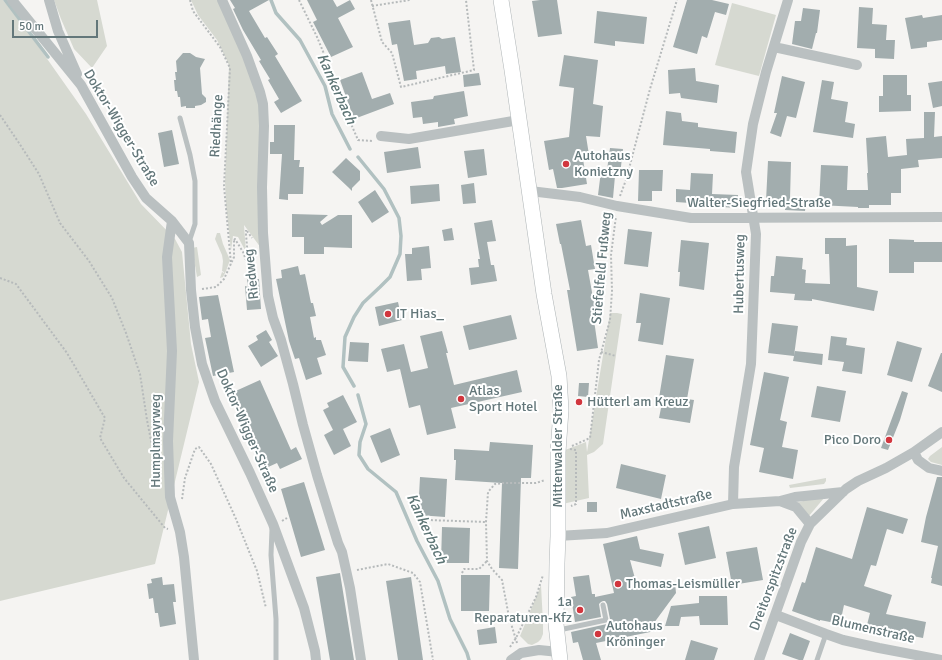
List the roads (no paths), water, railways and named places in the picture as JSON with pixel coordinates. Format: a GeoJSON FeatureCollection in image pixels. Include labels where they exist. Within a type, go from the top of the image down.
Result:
{"type":"FeatureCollection","features":[{"type":"Feature","properties":{"kind":"main road","name":"Mittenwalder Straße"},"geometry":{"type":"LineString","coordinates":[[501,0],[544,294],[559,376],[561,410],[558,452],[557,563],[557,631],[559,656]]}},
{"type":"Feature","properties":{"kind":"street","name":"Doktor-Wigger-Straße"},"geometry":{"type":"LineString","coordinates":[[12,0],[81,85],[132,177],[146,198],[172,221],[189,243],[191,290],[202,364],[215,401],[250,473],[272,524],[304,608],[316,660]]}},
{"type":"Feature","properties":{"kind":"street"},"geometry":{"type":"LineString","coordinates":[[49,0],[58,30],[81,85]]}},
{"type":"Feature","properties":{"kind":"street","name":"Riedweg"},"geometry":{"type":"LineString","coordinates":[[222,0],[247,56],[263,104],[263,233],[268,296],[315,469],[342,552],[350,588],[361,660]]}},
{"type":"Feature","properties":{"kind":"street","name":"Hubertusweg"},"geometry":{"type":"LineString","coordinates":[[733,504],[734,467],[752,364],[756,234],[746,172],[753,124],[766,72],[788,0]]}},
{"type":"Feature","properties":{"kind":"street"},"geometry":{"type":"LineString","coordinates":[[774,47],[857,65]]}},
{"type":"Feature","properties":{"kind":"street"},"geometry":{"type":"LineString","coordinates":[[378,138],[409,139],[519,120]]}},
{"type":"Feature","properties":{"kind":"street","name":"Walter-Siegfried-Straße"},"geometry":{"type":"LineString","coordinates":[[530,191],[580,198],[617,206],[691,218],[754,219],[942,217]]}},
{"type":"Feature","properties":{"kind":"street","name":"Humplmayrweg"},"geometry":{"type":"LineString","coordinates":[[172,221],[167,257],[172,351],[168,449],[170,497],[180,533],[184,557],[194,660]]}},
{"type":"Feature","properties":{"kind":"street","name":"Dreitorspitzstraße"},"geometry":{"type":"LineString","coordinates":[[759,660],[801,542],[810,524],[846,489],[914,452],[942,432]]}},
{"type":"Feature","properties":{"kind":"street"},"geometry":{"type":"LineString","coordinates":[[914,452],[918,460],[929,468],[942,471]]}},
{"type":"Feature","properties":{"kind":"street","name":"Maxstadtstraße"},"geometry":{"type":"LineString","coordinates":[[558,536],[607,533],[733,504],[780,501],[795,497],[843,492]]}},
{"type":"Feature","properties":{"kind":"street","name":"Maxstadtstraße"},"geometry":{"type":"LineString","coordinates":[[780,501],[796,507],[810,524]]}},
{"type":"Feature","properties":{"kind":"street","name":"Blumenstraße"},"geometry":{"type":"LineString","coordinates":[[776,615],[843,640],[942,660]]}},
{"type":"Feature","properties":{"kind":"street","name":"Mittenwalder Straße"},"geometry":{"type":"LineString","coordinates":[[511,660],[521,653],[539,650],[559,656]]}},
{"type":"Feature","properties":{"kind":"lane"},"geometry":{"type":"LineString","coordinates":[[180,118],[195,181],[195,224],[189,243]]}},
{"type":"Feature","properties":{"kind":"lane"},"geometry":{"type":"LineString","coordinates":[[272,524],[271,555],[276,619],[276,660]]}},
{"type":"Feature","properties":{"kind":"lane"},"geometry":{"type":"LineString","coordinates":[[557,631],[606,620],[603,605]]}},
{"type":"Feature","properties":{"kind":"lane"},"geometry":{"type":"LineString","coordinates":[[817,660],[826,634]]}},
{"type":"Feature","properties":{"kind":"waterway"},"geometry":{"type":"LineString","coordinates":[[5,0],[48,57]]}},
{"type":"Feature","properties":{"kind":"waterway","name":"Kankerbach"},"geometry":{"type":"LineString","coordinates":[[271,0],[276,13],[300,40],[325,86],[332,114],[350,149]]}},
{"type":"Feature","properties":{"kind":"waterway","name":"Kankerbach"},"geometry":{"type":"LineString","coordinates":[[354,386],[343,367],[345,337],[354,317],[363,303],[390,277],[400,254],[401,236],[399,218],[384,189],[358,157]]}},
{"type":"Feature","properties":{"kind":"waterway","name":"Kankerbach"},"geometry":{"type":"LineString","coordinates":[[358,395],[366,424],[360,442],[359,455],[368,469],[396,492],[417,541],[438,581],[450,619],[469,660]]}},
{"type":"Feature","properties":{"kind":"place","name":"Autohaus Konietzny"},"geometry":{"type":"Point","coordinates":[566,164]}},
{"type":"Feature","properties":{"kind":"place","name":"IT Hias_"},"geometry":{"type":"Point","coordinates":[388,314]}},
{"type":"Feature","properties":{"kind":"place","name":"Atlas Sport Hotel"},"geometry":{"type":"Point","coordinates":[461,399]}},
{"type":"Feature","properties":{"kind":"place","name":"Hütterl am Kreuz"},"geometry":{"type":"Point","coordinates":[579,402]}},
{"type":"Feature","properties":{"kind":"place","name":"Pico Doro"},"geometry":{"type":"Point","coordinates":[889,440]}},
{"type":"Feature","properties":{"kind":"place","name":"Thomas-Leismüller"},"geometry":{"type":"Point","coordinates":[618,584]}},
{"type":"Feature","properties":{"kind":"place","name":"1a Reparaturen-Kfz"},"geometry":{"type":"Point","coordinates":[580,610]}},
{"type":"Feature","properties":{"kind":"place","name":"Autohaus Kröninger"},"geometry":{"type":"Point","coordinates":[598,634]}}]}
